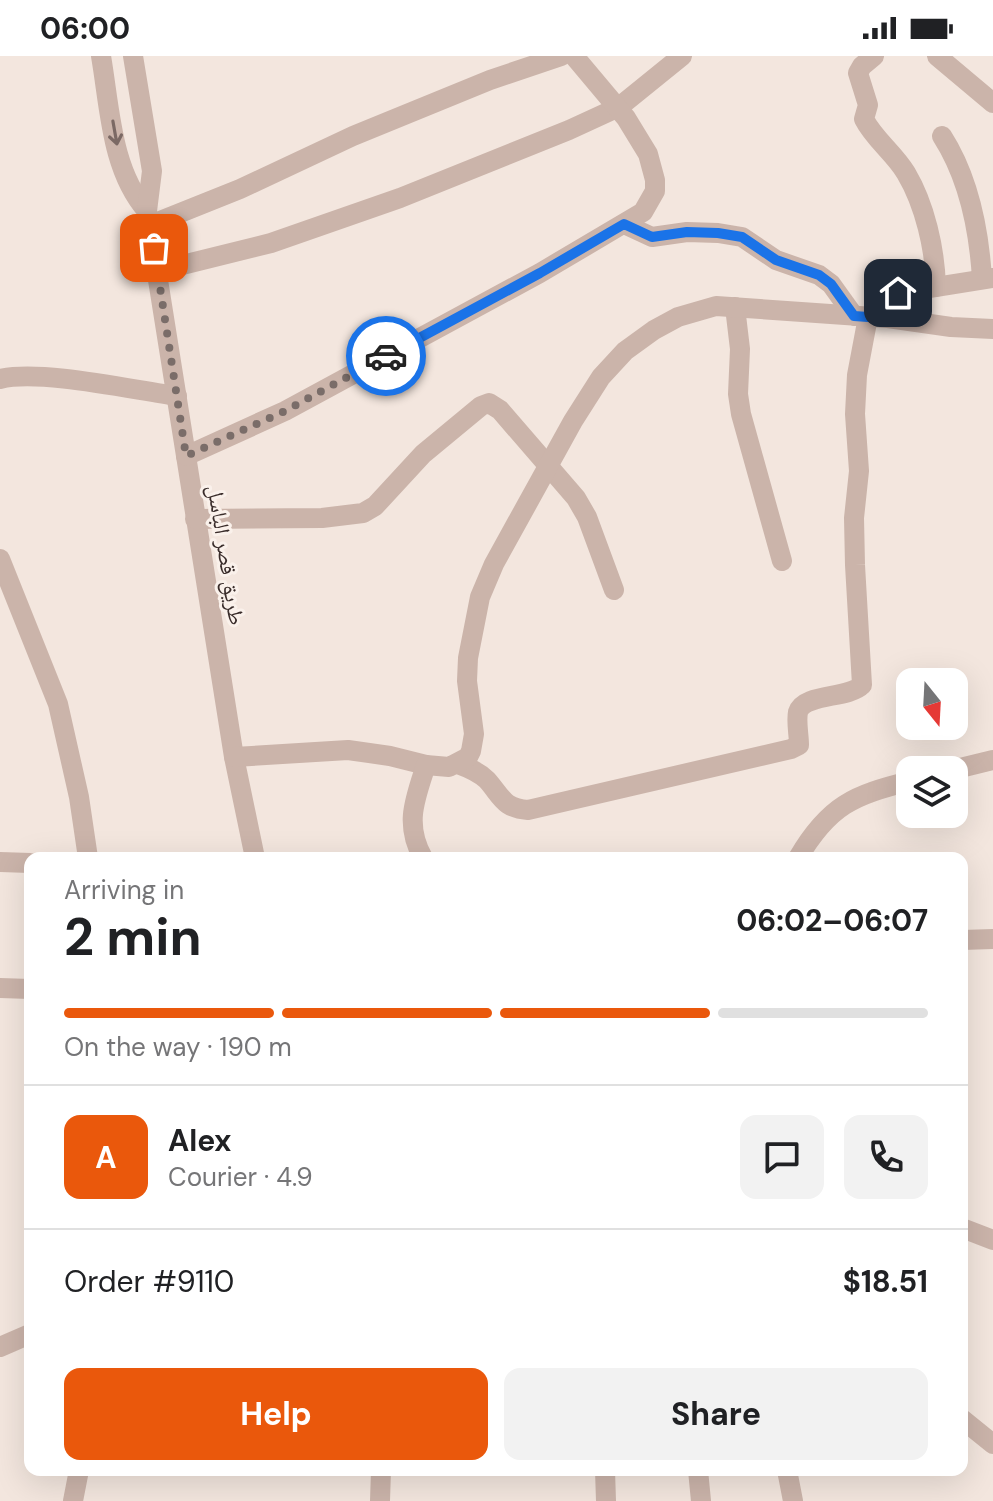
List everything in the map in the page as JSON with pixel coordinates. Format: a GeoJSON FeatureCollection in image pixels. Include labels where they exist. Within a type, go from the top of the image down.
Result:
{"type":"FeatureCollection","features":[{"type":"Feature","properties":{"kind":"street","name":"طريق قصر الباسل"},"geometry":{"type":"LineString","coordinates":[[101,56],[120,163],[148,218]]}},
{"type":"Feature","properties":{"kind":"street","name":"طريق قصر الباسل"},"geometry":{"type":"LineString","coordinates":[[133,56],[152,171],[148,218],[234,757],[254,852]]}},
{"type":"Feature","properties":{"kind":"street"},"geometry":{"type":"LineString","coordinates":[[148,218],[240,189],[353,136],[490,80],[561,56]]}},
{"type":"Feature","properties":{"kind":"street"},"geometry":{"type":"LineString","coordinates":[[186,456],[285,411],[540,273],[643,212],[655,191],[648,154],[619,107],[574,56]]}},
{"type":"Feature","properties":{"kind":"street"},"geometry":{"type":"LineString","coordinates":[[158,271],[271,243],[400,198],[569,130],[619,107],[682,56]]}},
{"type":"Feature","properties":{"kind":"street"},"geometry":{"type":"LineString","coordinates":[[874,56],[858,73],[868,105],[864,119],[911,183],[931,241],[936,287]]}},
{"type":"Feature","properties":{"kind":"street"},"geometry":{"type":"LineString","coordinates":[[937,56],[993,103]]}},
{"type":"Feature","properties":{"kind":"street"},"geometry":{"type":"LineString","coordinates":[[861,316],[892,296],[987,279],[966,187],[955,156],[942,136]]}},
{"type":"Feature","properties":{"kind":"street"},"geometry":{"type":"LineString","coordinates":[[458,764],[472,769],[486,780],[508,806],[528,810],[791,749],[799,743],[798,714],[801,707],[823,696],[842,695],[859,688],[862,676],[854,518],[859,471],[855,414],[861,316],[819,275],[776,260],[742,237],[687,232],[652,237],[624,224]]}},
{"type":"Feature","properties":{"kind":"street"},"geometry":{"type":"LineString","coordinates":[[234,757],[348,750],[449,767],[458,764],[471,751],[474,734],[467,681],[470,646],[480,597],[494,564],[601,377],[625,351],[654,330],[678,317],[716,306],[993,329]]}},
{"type":"Feature","properties":{"kind":"street"},"geometry":{"type":"LineString","coordinates":[[735,307],[740,349],[738,394],[741,414],[782,561]]}},
{"type":"Feature","properties":{"kind":"street"},"geometry":{"type":"LineString","coordinates":[[0,379],[64,380],[177,396]]}},
{"type":"Feature","properties":{"kind":"street"},"geometry":{"type":"LineString","coordinates":[[195,519],[322,518],[363,513],[375,506],[423,454],[487,403],[500,410],[576,498],[587,517],[614,590]]}},
{"type":"Feature","properties":{"kind":"street"},"geometry":{"type":"LineString","coordinates":[[0,559],[58,704],[79,797],[87,852]]}},
{"type":"Feature","properties":{"kind":"street"},"geometry":{"type":"LineString","coordinates":[[968,766],[993,760]]}},
{"type":"Feature","properties":{"kind":"street"},"geometry":{"type":"LineString","coordinates":[[421,852],[413,830],[412,808],[426,765]]}},
{"type":"Feature","properties":{"kind":"street"},"geometry":{"type":"LineString","coordinates":[[802,852],[840,806],[864,793],[896,785]]}},
{"type":"Feature","properties":{"kind":"street"},"geometry":{"type":"LineString","coordinates":[[0,862],[24,863]]}},
{"type":"Feature","properties":{"kind":"street"},"geometry":{"type":"LineString","coordinates":[[968,940],[993,939]]}},
{"type":"Feature","properties":{"kind":"street"},"geometry":{"type":"LineString","coordinates":[[0,988],[24,989]]}},
{"type":"Feature","properties":{"kind":"street"},"geometry":{"type":"LineString","coordinates":[[968,1230],[993,1240]]}},
{"type":"Feature","properties":{"kind":"street"},"geometry":{"type":"LineString","coordinates":[[0,1347],[24,1337]]}},
{"type":"Feature","properties":{"kind":"street"},"geometry":{"type":"LineString","coordinates":[[968,1424],[993,1444]]}},
{"type":"Feature","properties":{"kind":"street"},"geometry":{"type":"LineString","coordinates":[[73,1501],[78,1476]]}},
{"type":"Feature","properties":{"kind":"street"},"geometry":{"type":"LineString","coordinates":[[380,1501],[381,1476]]}},
{"type":"Feature","properties":{"kind":"street"},"geometry":{"type":"LineString","coordinates":[[605,1476],[606,1501]]}},
{"type":"Feature","properties":{"kind":"street"},"geometry":{"type":"LineString","coordinates":[[699,1476],[701,1501]]}},
{"type":"Feature","properties":{"kind":"street"},"geometry":{"type":"LineString","coordinates":[[788,1476],[793,1501]]}},
{"type":"Feature","properties":{"kind":"way so far"},"geometry":{"type":"LineString","coordinates":[[154,248],[186,456],[285,411],[386,356]]}},
{"type":"Feature","properties":{"kind":"route"},"geometry":{"type":"LineString","coordinates":[[386,356],[624,224],[652,237],[687,232],[742,237],[776,260],[819,275],[838,291],[854,316],[868,317],[898,293]]}}]}
